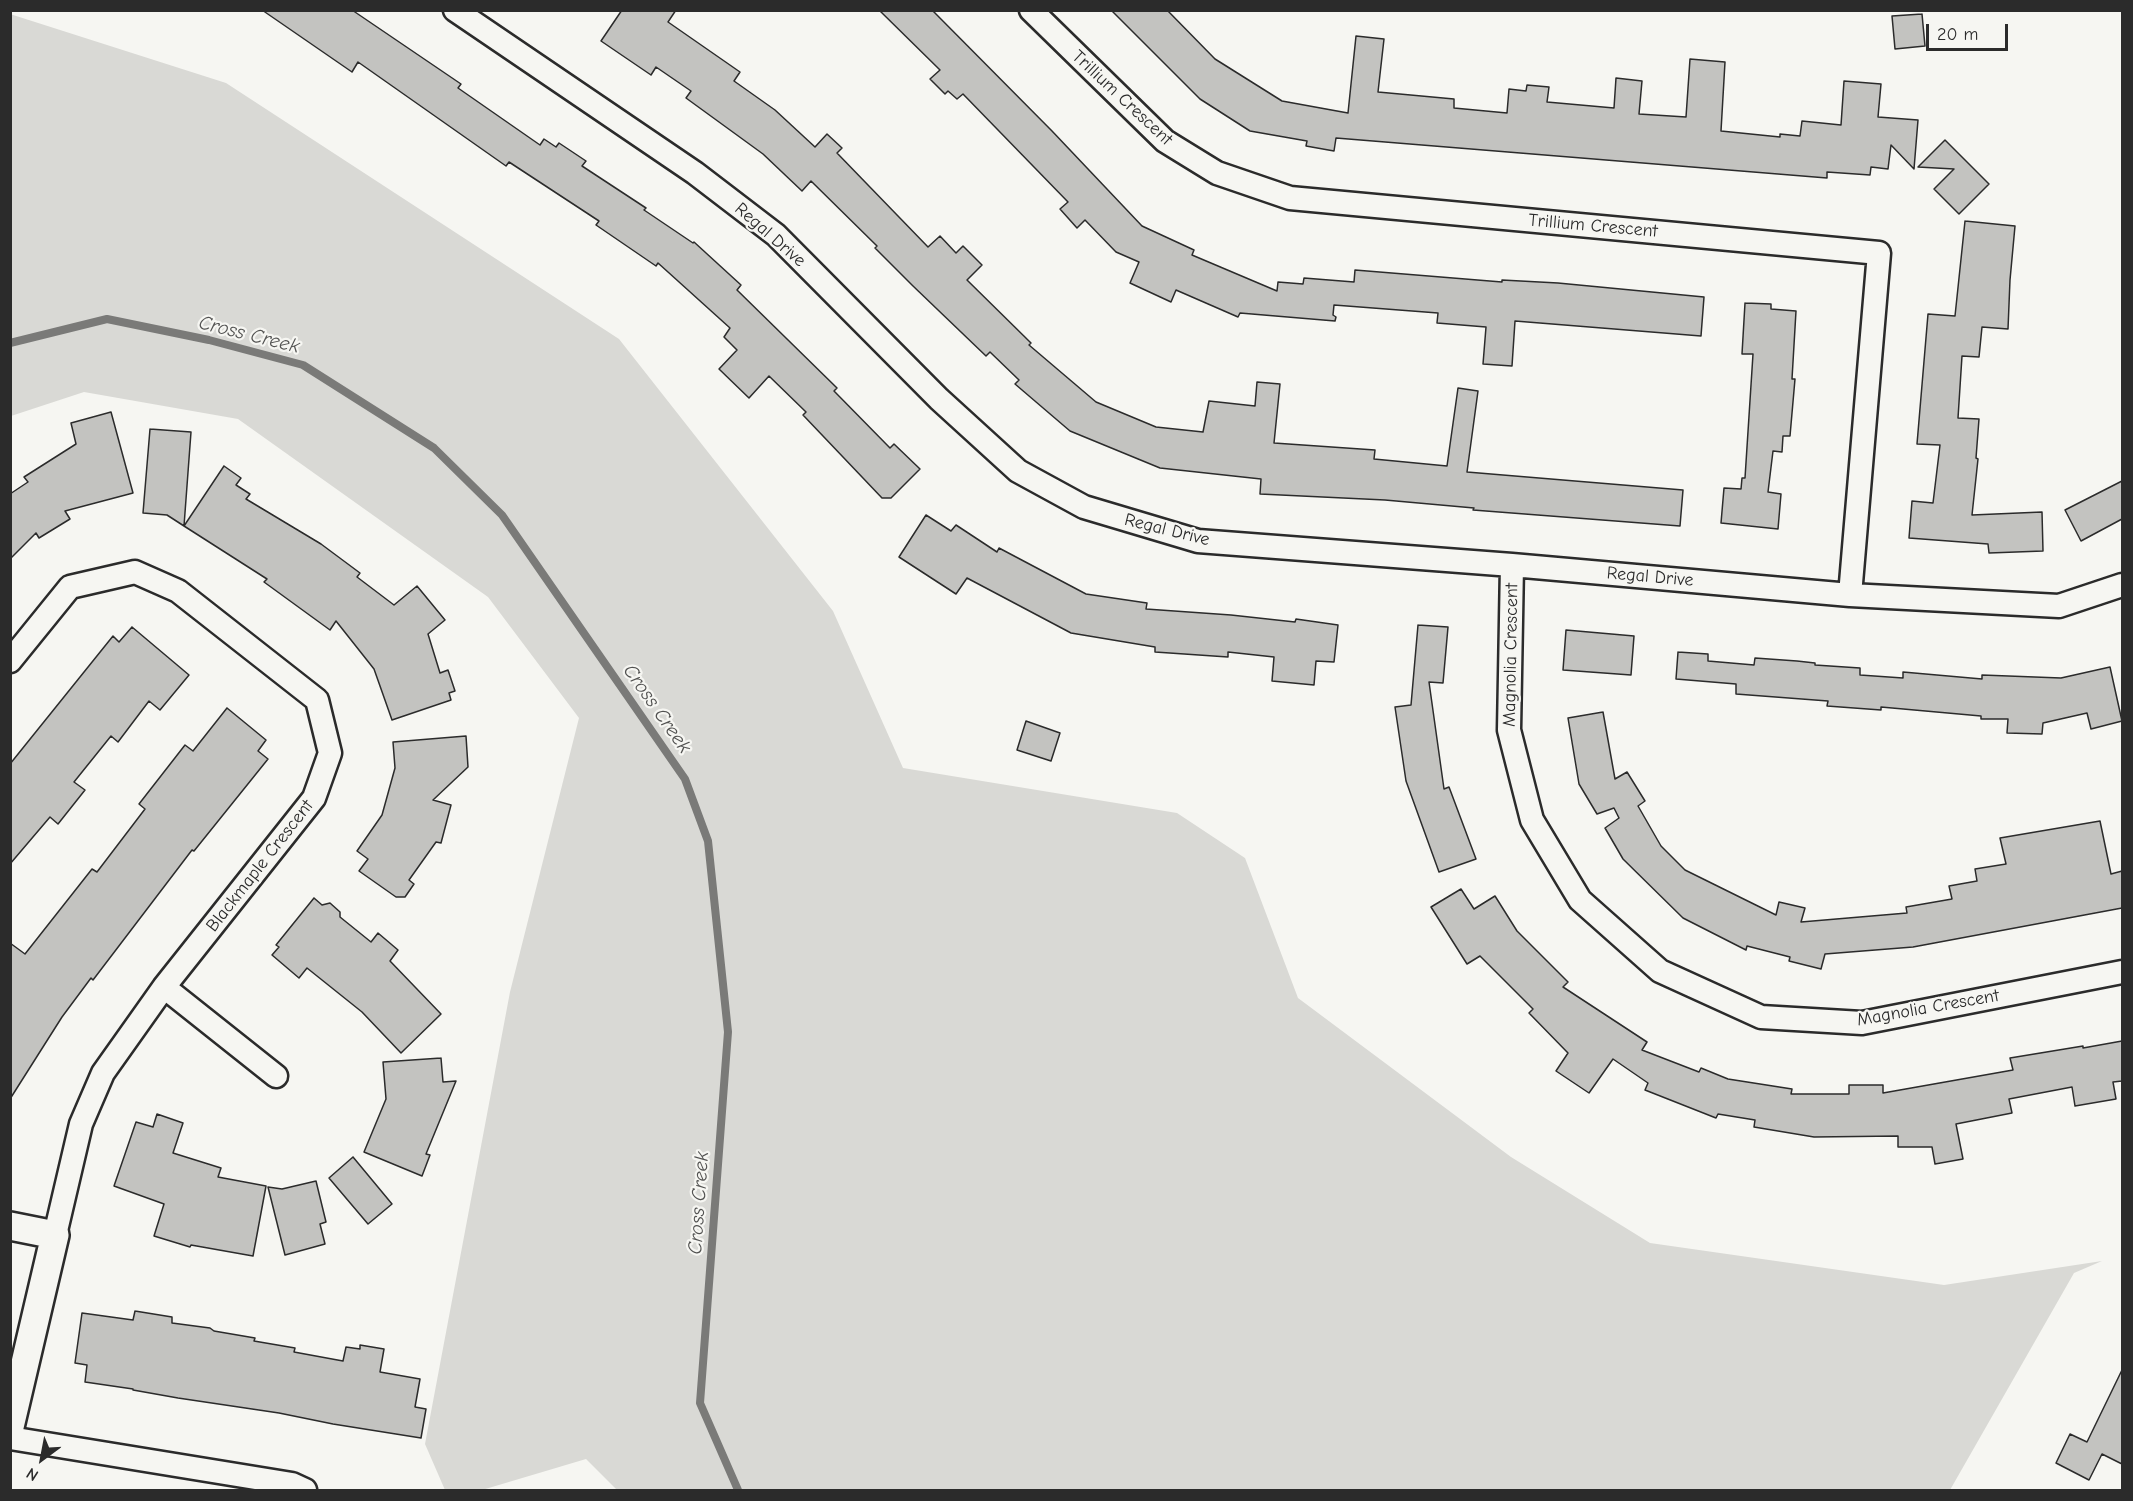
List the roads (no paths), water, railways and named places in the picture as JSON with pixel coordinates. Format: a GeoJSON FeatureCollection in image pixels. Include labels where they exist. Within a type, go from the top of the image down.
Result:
{"type":"FeatureCollection","features":[{"type":"Feature","properties":{"kind":"street","name":"Regal Drive"},"geometry":{"type":"LineString","coordinates":[[455,10],[694,173],[776,235],[939,399],[1018,471],[1084,507],[1198,541],[1850,595],[2059,606],[2122,585]]}},
{"type":"Feature","properties":{"kind":"street","name":"Trillium Crescent"},"geometry":{"type":"LineString","coordinates":[[1031,10],[1165,141],[1217,173],[1290,198],[1879,253],[1850,595]]}},
{"type":"Feature","properties":{"kind":"street","name":"Magnolia Crescent"},"geometry":{"type":"LineString","coordinates":[[1512,566],[1509,730],[1532,820],[1580,900],[1660,971],[1761,1017],[1862,1023],[2122,972]]}},
{"type":"Feature","properties":{"kind":"street","name":"Blackmaple Crescent"},"geometry":{"type":"LineString","coordinates":[[10,660],[70,586],[135,572],[178,591],[317,700],[330,753],[314,798],[164,987],[103,1074],[81,1124],[55,1235]]}},
{"type":"Feature","properties":{"kind":"street"},"geometry":{"type":"LineString","coordinates":[[164,987],[276,1076]]}},
{"type":"Feature","properties":{"kind":"street"},"geometry":{"type":"LineString","coordinates":[[10,1226],[55,1235],[10,1427]]}},
{"type":"Feature","properties":{"kind":"street"},"geometry":{"type":"LineString","coordinates":[[10,1438],[292,1484],[304,1491]]}},
{"type":"Feature","properties":{"kind":"waterway","name":"Cross Creek"},"geometry":{"type":"LineString","coordinates":[[10,343],[107,319],[209,340],[303,365],[434,448],[502,515],[685,779],[708,841],[728,1032],[700,1403],[738,1490]]}}]}
